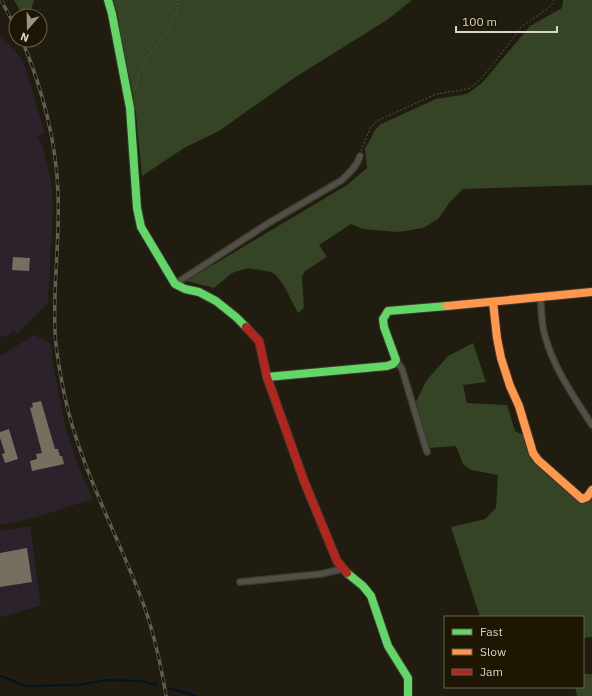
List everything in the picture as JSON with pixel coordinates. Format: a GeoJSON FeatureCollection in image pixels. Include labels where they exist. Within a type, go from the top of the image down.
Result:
{"type":"FeatureCollection","features":[{"type":"Feature","properties":{"kind":"street"},"geometry":{"type":"LineString","coordinates":[[108,0],[130,108],[137,208],[141,227],[175,284],[186,289],[199,292],[216,301],[236,317],[255,335],[259,341],[267,377],[304,481],[337,562],[342,570],[362,586],[371,596],[388,646],[408,678],[408,696]]}},
{"type":"Feature","properties":{"kind":"street"},"geometry":{"type":"LineString","coordinates":[[175,284],[267,224],[342,180],[358,163],[360,156]]}},
{"type":"Feature","properties":{"kind":"street"},"geometry":{"type":"LineString","coordinates":[[427,452],[402,369],[396,360],[384,327],[383,319],[388,311],[592,292]]}},
{"type":"Feature","properties":{"kind":"street"},"geometry":{"type":"LineString","coordinates":[[540,297],[544,335],[552,358],[563,379],[592,425]]}},
{"type":"Feature","properties":{"kind":"street"},"geometry":{"type":"LineString","coordinates":[[493,302],[501,358],[510,386],[519,406],[533,453],[538,460],[582,499],[592,490]]}},
{"type":"Feature","properties":{"kind":"street"},"geometry":{"type":"LineString","coordinates":[[267,377],[387,366],[393,364],[396,360]]}},
{"type":"Feature","properties":{"kind":"street"},"geometry":{"type":"LineString","coordinates":[[240,582],[321,574],[342,570]]}},
{"type":"Feature","properties":{"kind":"path"},"geometry":{"type":"LineString","coordinates":[[134,94],[140,70],[147,57],[166,35],[177,11],[178,0]]}},
{"type":"Feature","properties":{"kind":"path"},"geometry":{"type":"LineString","coordinates":[[360,156],[370,128],[376,120],[436,94],[470,88],[480,80],[522,26],[546,10],[554,0]]}},
{"type":"Feature","properties":{"kind":"shaded area"},"geometry":{"type":"Polygon","coordinates":[[[0,36],[8,43],[8,48],[13,48],[15,50],[24,64],[45,133],[38,137],[43,147],[51,181],[53,208],[48,303],[17,334],[13,330],[6,337],[0,336],[0,36]]]}},
{"type":"Feature","properties":{"kind":"shaded area"},"geometry":{"type":"Polygon","coordinates":[[[34,335],[51,344],[52,359],[66,430],[80,470],[93,499],[30,519],[0,525],[0,356],[34,335]]]}},
{"type":"Feature","properties":{"kind":"shaded area"},"geometry":{"type":"Polygon","coordinates":[[[30,526],[41,606],[0,617],[0,531],[30,526]]]}},
{"type":"Feature","properties":{"kind":"green space"},"geometry":{"type":"Polygon","coordinates":[[[14,0],[34,0],[32,8],[18,8],[14,0]]]}},
{"type":"Feature","properties":{"kind":"green space"},"geometry":{"type":"Polygon","coordinates":[[[113,0],[412,0],[387,20],[294,78],[219,131],[184,148],[142,176],[136,115],[122,47],[118,16],[113,0]]]}},
{"type":"Feature","properties":{"kind":"green space"},"geometry":{"type":"Polygon","coordinates":[[[563,0],[592,0],[592,185],[463,189],[450,202],[438,219],[423,228],[398,232],[363,229],[351,224],[319,245],[327,257],[305,271],[302,277],[304,308],[298,313],[284,286],[276,275],[271,272],[248,268],[232,273],[214,288],[186,281],[347,185],[367,168],[365,149],[375,130],[381,124],[436,99],[467,94],[482,83],[530,26],[562,8],[563,0]]]}},
{"type":"Feature","properties":{"kind":"green space"},"geometry":{"type":"Polygon","coordinates":[[[473,343],[486,382],[463,385],[467,403],[507,405],[515,431],[523,435],[535,460],[580,501],[592,500],[592,637],[584,638],[584,616],[480,616],[451,527],[485,519],[496,508],[498,475],[471,470],[463,464],[456,446],[429,448],[416,402],[426,381],[448,356],[473,343]]]}},
{"type":"Feature","properties":{"kind":"green space"},"geometry":{"type":"Polygon","coordinates":[[[584,674],[592,674],[592,696],[577,696],[575,688],[584,688],[584,674]]]}},
{"type":"Feature","properties":{"kind":"building"},"geometry":{"type":"Polygon","coordinates":[[[13,257],[30,258],[29,271],[12,270],[13,257]]]}},
{"type":"Feature","properties":{"kind":"building"},"geometry":{"type":"Polygon","coordinates":[[[41,401],[55,449],[58,449],[64,464],[32,471],[30,461],[37,459],[36,454],[42,453],[30,408],[33,407],[32,403],[41,401]]]}},
{"type":"Feature","properties":{"kind":"building"},"geometry":{"type":"Polygon","coordinates":[[[9,429],[18,459],[5,463],[2,454],[5,453],[0,438],[0,432],[9,429]]]}},
{"type":"Feature","properties":{"kind":"building"},"geometry":{"type":"Polygon","coordinates":[[[27,548],[32,582],[0,587],[0,553],[27,548]]]}},
{"type":"Feature","properties":{"kind":"waterway"},"geometry":{"type":"LineString","coordinates":[[0,676],[26,686],[77,685],[108,680],[142,681],[157,685]]}},
{"type":"Feature","properties":{"kind":"waterway"},"geometry":{"type":"LineString","coordinates":[[169,688],[196,696]]}},
{"type":"Feature","properties":{"kind":"railway"},"geometry":{"type":"LineString","coordinates":[[1,0],[8,13]]}},
{"type":"Feature","properties":{"kind":"railway"},"geometry":{"type":"LineString","coordinates":[[25,48],[42,95],[47,114],[57,173],[58,227],[55,332],[57,355],[64,393],[79,447],[147,614],[157,649],[166,696]]}},
{"type":"Feature","properties":{"kind":"traffic: fast"},"geometry":{"type":"LineString","coordinates":[[108,0],[130,108],[137,208],[141,227],[175,284],[185,289],[199,292],[216,301],[246,327]]}},
{"type":"Feature","properties":{"kind":"traffic: fast"},"geometry":{"type":"LineString","coordinates":[[267,377],[387,366],[393,364],[396,360],[384,327],[383,319],[388,311],[447,306]]}},
{"type":"Feature","properties":{"kind":"traffic: fast"},"geometry":{"type":"LineString","coordinates":[[347,573],[363,586],[371,596],[388,646],[408,678],[408,696]]}},
{"type":"Feature","properties":{"kind":"traffic: slow"},"geometry":{"type":"LineString","coordinates":[[447,306],[592,292]]}},
{"type":"Feature","properties":{"kind":"traffic: slow"},"geometry":{"type":"LineString","coordinates":[[493,302],[501,358],[510,386],[519,406],[533,453],[538,460],[582,499],[587,497],[592,490]]}},
{"type":"Feature","properties":{"kind":"traffic: jam"},"geometry":{"type":"LineString","coordinates":[[246,327],[259,341],[267,377],[304,481],[337,561],[347,573]]}}]}
